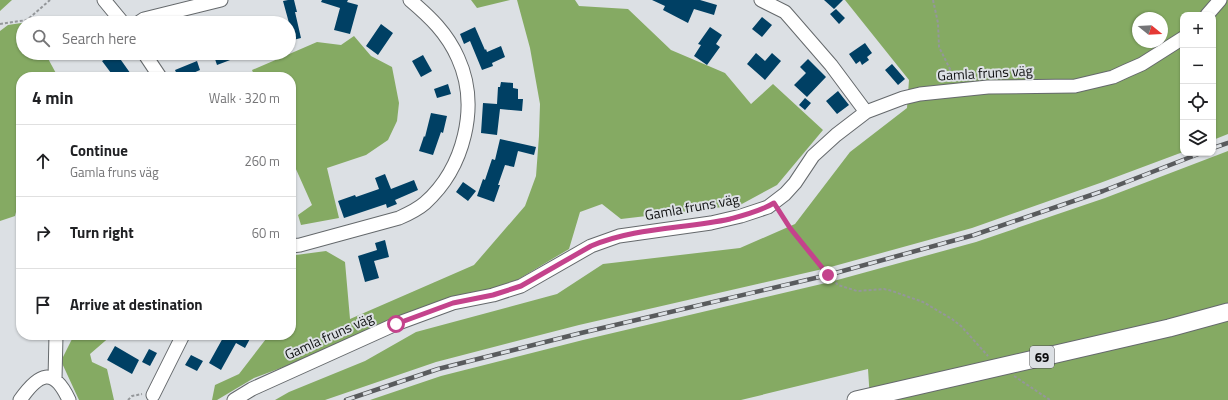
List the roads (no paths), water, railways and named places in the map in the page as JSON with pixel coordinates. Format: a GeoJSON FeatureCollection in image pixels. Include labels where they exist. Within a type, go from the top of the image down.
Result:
{"type":"FeatureCollection","features":[{"type":"Feature","properties":{"kind":"main road","name":"69"},"geometry":{"type":"LineString","coordinates":[[856,400],[1169,328],[1228,312]]}},
{"type":"Feature","properties":{"kind":"street"},"geometry":{"type":"LineString","coordinates":[[104,0],[117,16]]}},
{"type":"Feature","properties":{"kind":"street"},"geometry":{"type":"LineString","coordinates":[[160,16],[222,0]]}},
{"type":"Feature","properties":{"kind":"street"},"geometry":{"type":"LineString","coordinates":[[296,245],[399,218],[413,212],[425,203],[440,187],[456,159],[467,128],[467,97],[465,79],[459,59],[442,30],[430,16],[410,0]]}},
{"type":"Feature","properties":{"kind":"street"},"geometry":{"type":"LineString","coordinates":[[762,0],[785,12],[831,65],[866,112]]}},
{"type":"Feature","properties":{"kind":"street"},"geometry":{"type":"LineString","coordinates":[[1210,12],[1220,0]]}},
{"type":"Feature","properties":{"kind":"street","name":"Gamla fruns väg"},"geometry":{"type":"LineString","coordinates":[[234,400],[252,389],[396,324],[453,303],[493,295],[521,286],[602,241],[619,236],[711,223],[734,218],[768,207],[795,183],[814,156],[836,135],[866,112],[903,98],[920,94],[988,87],[1075,86],[1113,77],[1142,64],[1180,40]]}},
{"type":"Feature","properties":{"kind":"street"},"geometry":{"type":"LineString","coordinates":[[149,60],[157,72]]}},
{"type":"Feature","properties":{"kind":"street"},"geometry":{"type":"LineString","coordinates":[[55,379],[56,340]]}},
{"type":"Feature","properties":{"kind":"street"},"geometry":{"type":"LineString","coordinates":[[153,395],[180,340]]}},
{"type":"Feature","properties":{"kind":"street"},"geometry":{"type":"LineString","coordinates":[[20,400],[35,381],[41,378],[50,377],[55,379],[63,387],[69,400]]}},
{"type":"Feature","properties":{"kind":"railway"},"geometry":{"type":"LineString","coordinates":[[1216,147],[1228,143]]}},
{"type":"Feature","properties":{"kind":"railway"},"geometry":{"type":"LineString","coordinates":[[346,400],[438,369],[581,333],[828,275],[974,235],[1103,191],[1193,156]]}}]}
